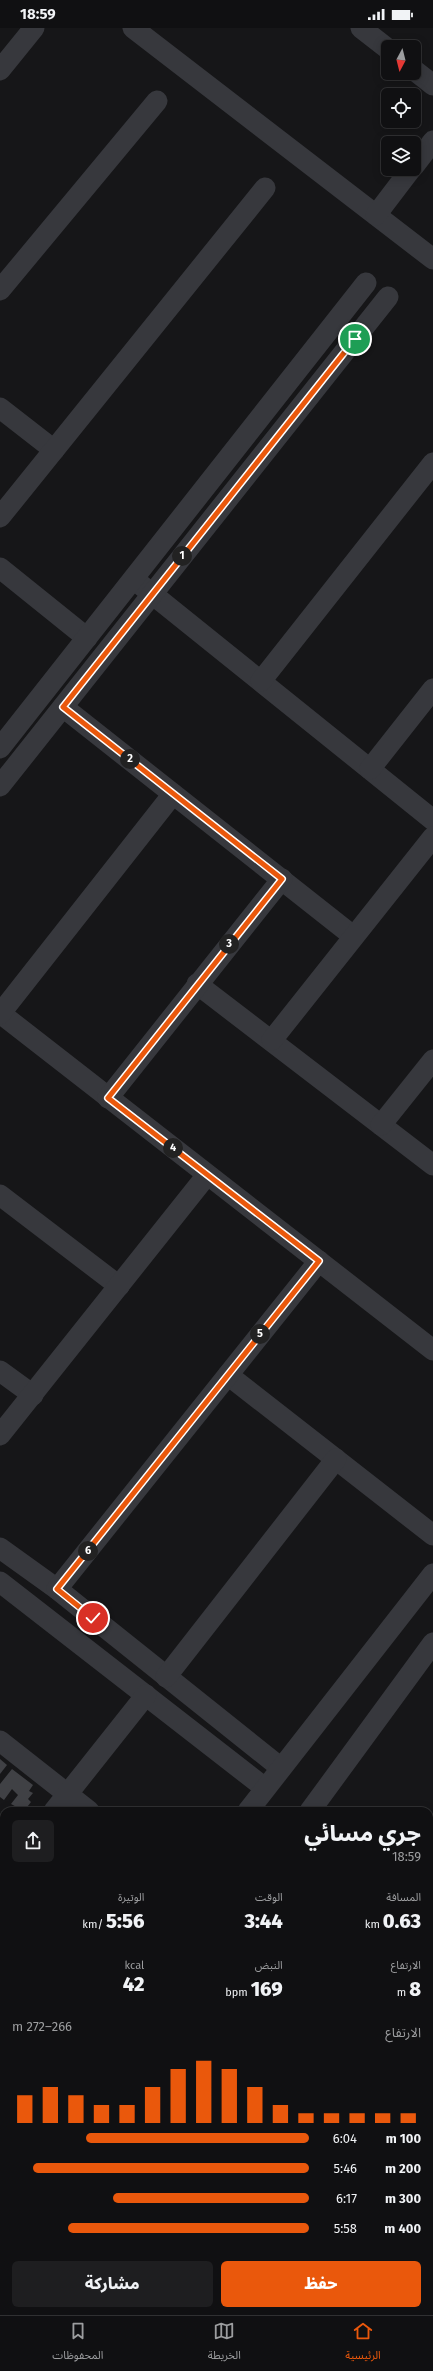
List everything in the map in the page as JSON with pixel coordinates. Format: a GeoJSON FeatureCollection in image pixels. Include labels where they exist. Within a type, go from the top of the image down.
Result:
{"type":"FeatureCollection","features":[{"type":"Feature","properties":{"kind":"street"},"geometry":{"type":"LineString","coordinates":[[0,70],[34,28]]}},
{"type":"Feature","properties":{"kind":"street"},"geometry":{"type":"LineString","coordinates":[[133,28],[433,259]]}},
{"type":"Feature","properties":{"kind":"street"},"geometry":{"type":"LineString","coordinates":[[421,76],[433,85]]}},
{"type":"Feature","properties":{"kind":"street"},"geometry":{"type":"LineString","coordinates":[[0,290],[157,101]]}},
{"type":"Feature","properties":{"kind":"street"},"geometry":{"type":"LineString","coordinates":[[421,157],[433,141]]}},
{"type":"Feature","properties":{"kind":"street"},"geometry":{"type":"LineString","coordinates":[[376,216],[406,176]]}},
{"type":"Feature","properties":{"kind":"street"},"geometry":{"type":"LineString","coordinates":[[0,517],[266,188]]}},
{"type":"Feature","properties":{"kind":"street"},"geometry":{"type":"LineString","coordinates":[[0,748],[366,283]]}},
{"type":"Feature","properties":{"kind":"street"},"geometry":{"type":"LineString","coordinates":[[0,786],[388,297]]}},
{"type":"Feature","properties":{"kind":"street"},"geometry":{"type":"LineString","coordinates":[[0,408],[54,450]]}},
{"type":"Feature","properties":{"kind":"street"},"geometry":{"type":"LineString","coordinates":[[260,681],[433,463]]}},
{"type":"Feature","properties":{"kind":"street"},"geometry":{"type":"LineString","coordinates":[[0,568],[87,638]]}},
{"type":"Feature","properties":{"kind":"street"},"geometry":{"type":"LineString","coordinates":[[133,579],[433,820]]}},
{"type":"Feature","properties":{"kind":"street"},"geometry":{"type":"LineString","coordinates":[[370,769],[433,689]]}},
{"type":"Feature","properties":{"kind":"street"},"geometry":{"type":"LineString","coordinates":[[63,707],[353,936]]}},
{"type":"Feature","properties":{"kind":"street"},"geometry":{"type":"LineString","coordinates":[[173,794],[0,1014],[207,1175],[432,1346]]}},
{"type":"Feature","properties":{"kind":"street"},"geometry":{"type":"LineString","coordinates":[[272,1040],[433,837]]}},
{"type":"Feature","properties":{"kind":"street"},"geometry":{"type":"LineString","coordinates":[[108,1098],[197,984],[282,879]]}},
{"type":"Feature","properties":{"kind":"street"},"geometry":{"type":"LineString","coordinates":[[197,984],[272,1040],[433,1165]]}},
{"type":"Feature","properties":{"kind":"street"},"geometry":{"type":"LineString","coordinates":[[381,1125],[433,1060]]}},
{"type":"Feature","properties":{"kind":"street"},"geometry":{"type":"LineString","coordinates":[[0,1435],[207,1175]]}},
{"type":"Feature","properties":{"kind":"street"},"geometry":{"type":"LineString","coordinates":[[0,1195],[119,1286]]}},
{"type":"Feature","properties":{"kind":"street"},"geometry":{"type":"LineString","coordinates":[[57,1589],[319,1261]]}},
{"type":"Feature","properties":{"kind":"street"},"geometry":{"type":"LineString","coordinates":[[0,1370],[33,1395]]}},
{"type":"Feature","properties":{"kind":"street"},"geometry":{"type":"LineString","coordinates":[[228,1375],[433,1535]]}},
{"type":"Feature","properties":{"kind":"street"},"geometry":{"type":"LineString","coordinates":[[166,1677],[336,1459]]}},
{"type":"Feature","properties":{"kind":"street"},"geometry":{"type":"LineString","coordinates":[[0,1548],[57,1589],[281,1768]]}},
{"type":"Feature","properties":{"kind":"street"},"geometry":{"type":"LineString","coordinates":[[251,1807],[433,1574]]}},
{"type":"Feature","properties":{"kind":"street"},"geometry":{"type":"LineString","coordinates":[[0,1582],[265,1788]]}},
{"type":"Feature","properties":{"kind":"street"},"geometry":{"type":"LineString","coordinates":[[313,1807],[433,1643]]}},
{"type":"Feature","properties":{"kind":"street"},"geometry":{"type":"LineString","coordinates":[[57,1807],[146,1695]]}},
{"type":"Feature","properties":{"kind":"street"},"geometry":{"type":"LineString","coordinates":[[0,1741],[84,1807]]}},
{"type":"Feature","properties":{"kind":"building"},"geometry":{"type":"Polygon","coordinates":[[[0,1759],[7,1765],[0,1774],[0,1759]]]}},
{"type":"Feature","properties":{"kind":"building"},"geometry":{"type":"Polygon","coordinates":[[[12,1769],[33,1785],[29,1791],[33,1793],[28,1799],[31,1802],[27,1807],[17,1807],[11,1804],[18,1795],[12,1789],[4,1800],[0,1797],[0,1784],[12,1769]]]}},
{"type":"Feature","properties":{"kind":"route"},"geometry":{"type":"LineString","coordinates":[[93,1618],[57,1589],[319,1261],[108,1098],[197,984],[282,879],[63,707],[355,339]]}}]}
